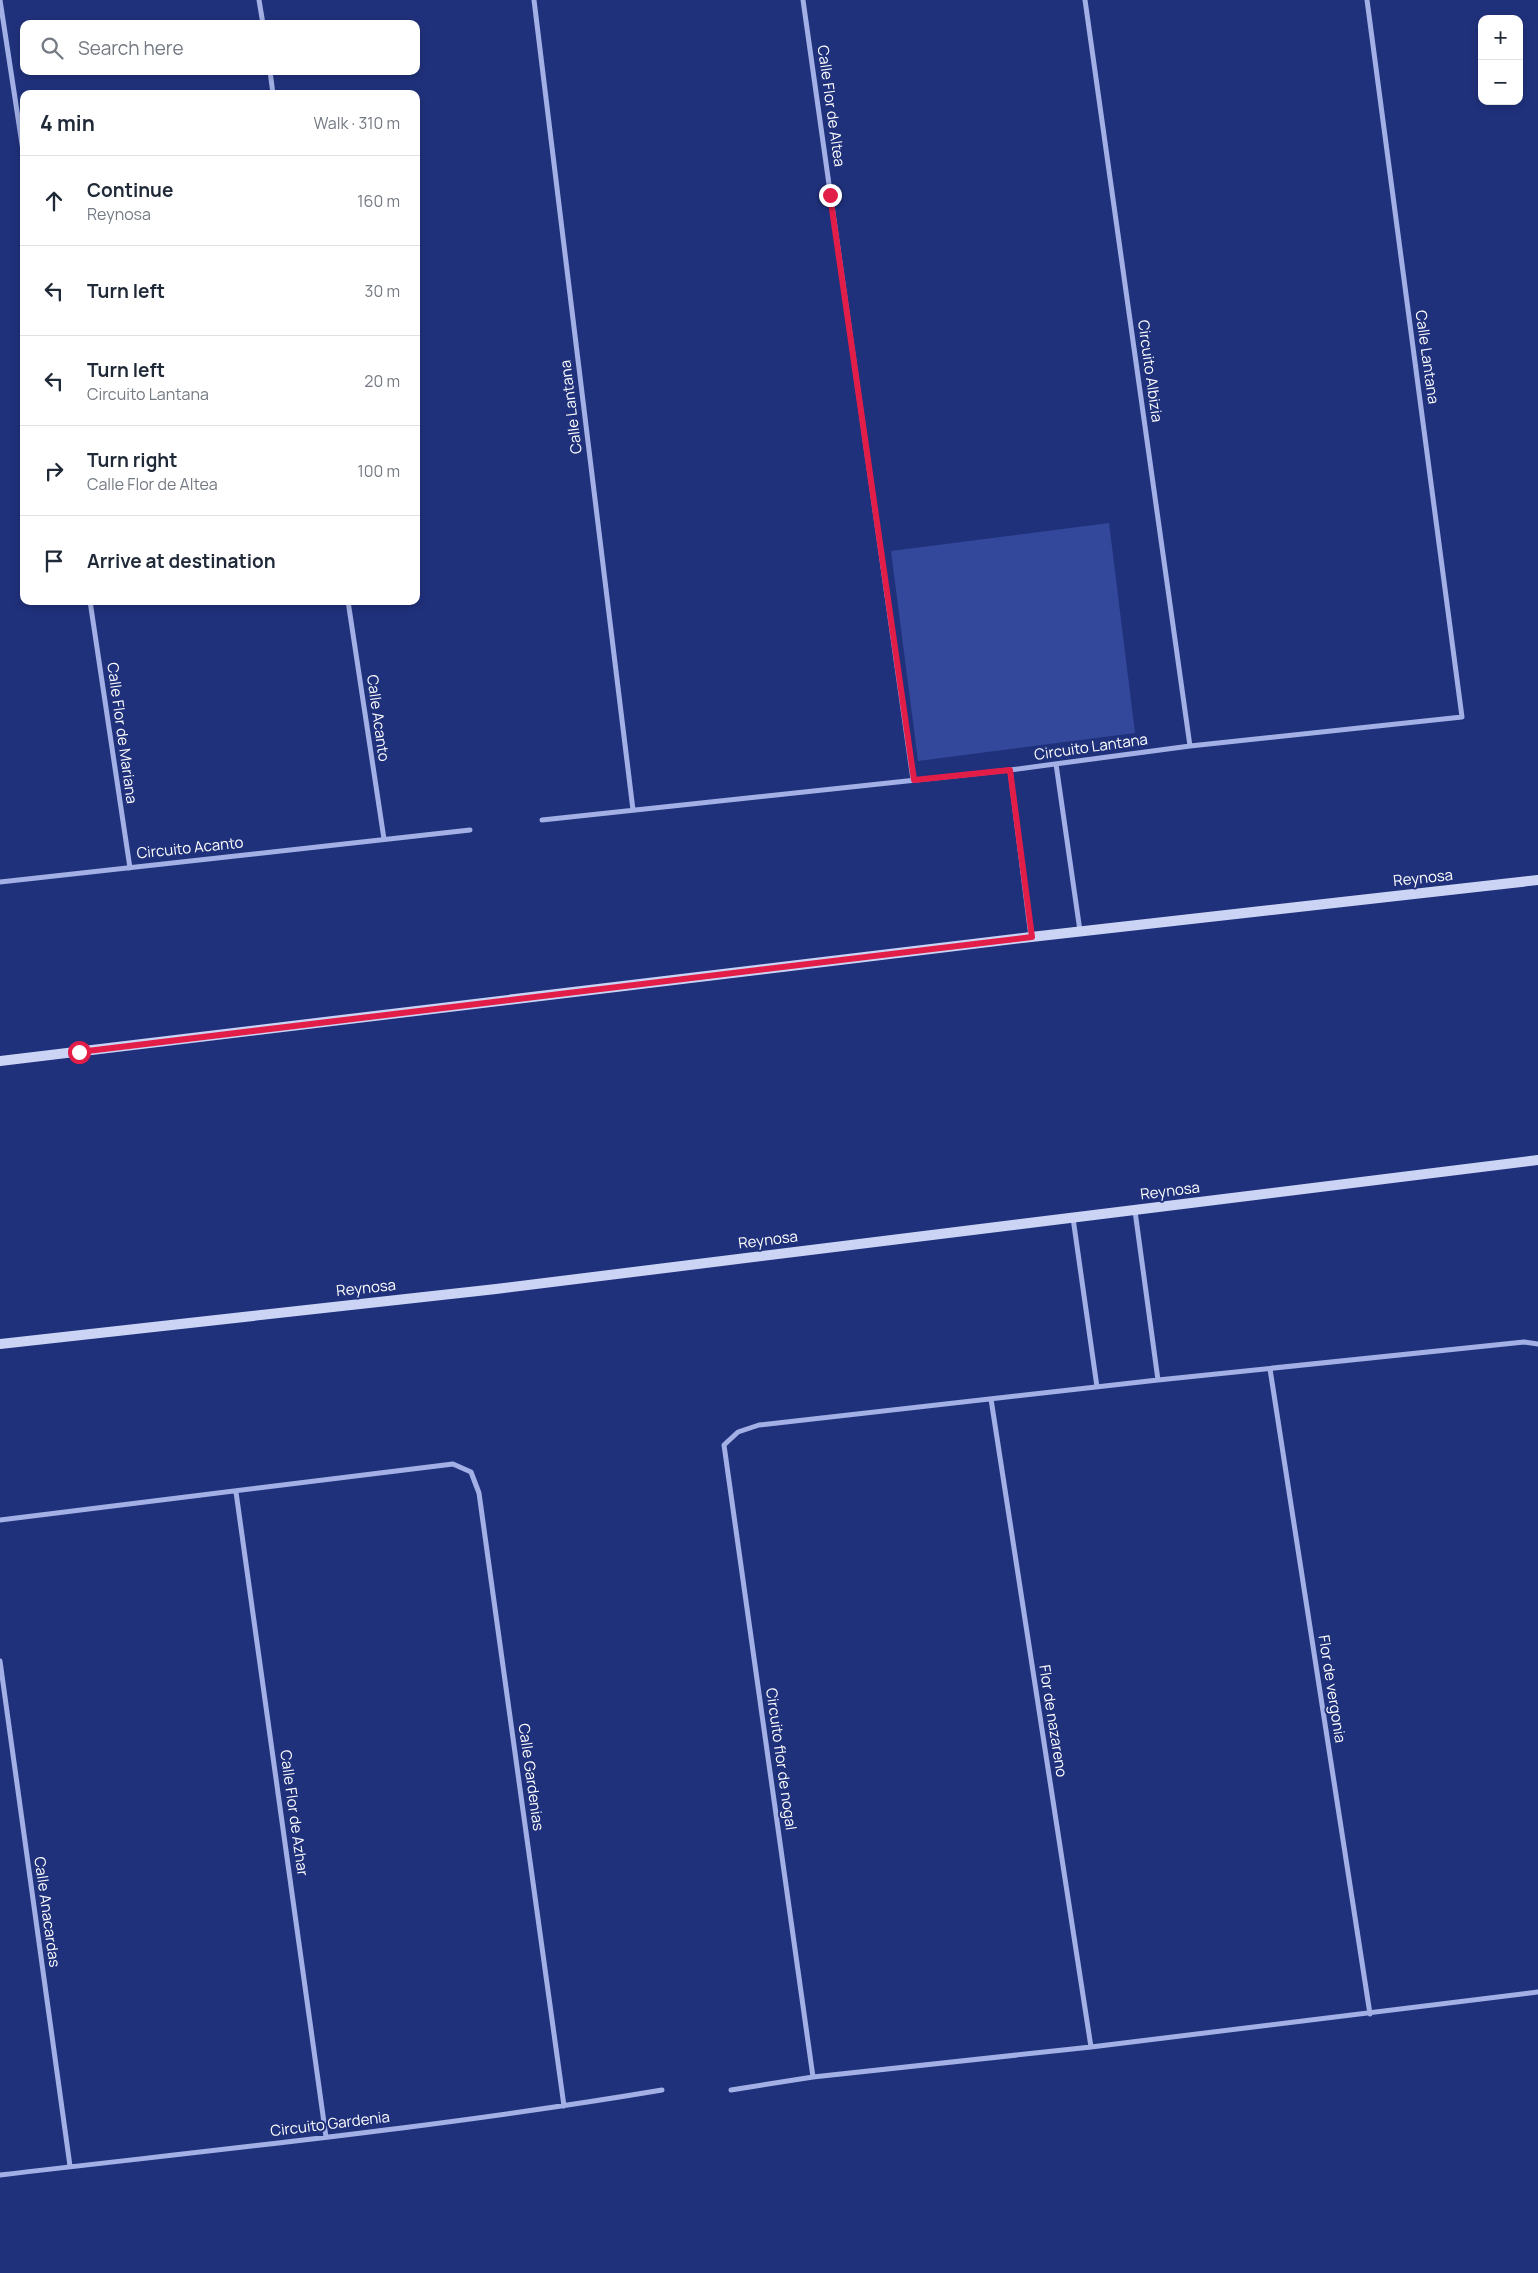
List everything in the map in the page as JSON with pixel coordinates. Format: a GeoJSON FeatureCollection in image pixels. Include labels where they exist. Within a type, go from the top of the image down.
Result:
{"type":"FeatureCollection","features":[{"type":"Feature","properties":{"kind":"main road","name":"Reynosa"},"geometry":{"type":"LineString","coordinates":[[0,1061],[1080,931],[1538,880]]}},
{"type":"Feature","properties":{"kind":"main road","name":"Reynosa"},"geometry":{"type":"LineString","coordinates":[[0,1344],[496,1289],[1538,1160]]}},
{"type":"Feature","properties":{"kind":"street"},"geometry":{"type":"LineString","coordinates":[[0,0],[20,131]]}},
{"type":"Feature","properties":{"kind":"street"},"geometry":{"type":"LineString","coordinates":[[259,0],[262,20]]}},
{"type":"Feature","properties":{"kind":"street","name":"Calle Lantana"},"geometry":{"type":"LineString","coordinates":[[534,0],[633,810]]}},
{"type":"Feature","properties":{"kind":"street","name":"Calle Flor de Altea"},"geometry":{"type":"LineString","coordinates":[[803,0],[914,780]]}},
{"type":"Feature","properties":{"kind":"street","name":"Circuito Albizia"},"geometry":{"type":"LineString","coordinates":[[1086,0],[1190,746]]}},
{"type":"Feature","properties":{"kind":"street","name":"Calle Lantana"},"geometry":{"type":"LineString","coordinates":[[1367,0],[1462,717]]}},
{"type":"Feature","properties":{"kind":"street"},"geometry":{"type":"LineString","coordinates":[[271,75],[272,90]]}},
{"type":"Feature","properties":{"kind":"street","name":"Calle Flor de Mariana"},"geometry":{"type":"LineString","coordinates":[[91,605],[130,868]]}},
{"type":"Feature","properties":{"kind":"street","name":"Calle Acanto"},"geometry":{"type":"LineString","coordinates":[[349,605],[384,839]]}},
{"type":"Feature","properties":{"kind":"street","name":"Circuito Lantana"},"geometry":{"type":"LineString","coordinates":[[542,820],[1010,770],[1190,746],[1462,717]]}},
{"type":"Feature","properties":{"kind":"street"},"geometry":{"type":"LineString","coordinates":[[1056,764],[1080,931]]}},
{"type":"Feature","properties":{"kind":"street"},"geometry":{"type":"LineString","coordinates":[[1010,770],[1032,937]]}},
{"type":"Feature","properties":{"kind":"street","name":"Circuito Acanto"},"geometry":{"type":"LineString","coordinates":[[0,882],[470,830]]}},
{"type":"Feature","properties":{"kind":"street"},"geometry":{"type":"LineString","coordinates":[[1134,1211],[1158,1380]]}},
{"type":"Feature","properties":{"kind":"street"},"geometry":{"type":"LineString","coordinates":[[1074,1218],[1097,1387]]}},
{"type":"Feature","properties":{"kind":"street"},"geometry":{"type":"LineString","coordinates":[[991,1399],[1524,1342],[1538,1344]]}},
{"type":"Feature","properties":{"kind":"street","name":"Flor de vergonia"},"geometry":{"type":"LineString","coordinates":[[1270,1369],[1370,2014]]}},
{"type":"Feature","properties":{"kind":"street","name":"Circuito flor de nogal"},"geometry":{"type":"LineString","coordinates":[[813,2077],[724,1445],[738,1432],[759,1425],[991,1399]]}},
{"type":"Feature","properties":{"kind":"street","name":"Flor de nazareno"},"geometry":{"type":"LineString","coordinates":[[991,1399],[1091,2047]]}},
{"type":"Feature","properties":{"kind":"street","name":"Calle Gardenias"},"geometry":{"type":"LineString","coordinates":[[236,1492],[453,1464],[471,1472],[478,1493],[564,2106]]}},
{"type":"Feature","properties":{"kind":"street"},"geometry":{"type":"LineString","coordinates":[[0,1520],[236,1492]]}},
{"type":"Feature","properties":{"kind":"street","name":"Calle Flor de Azhar"},"geometry":{"type":"LineString","coordinates":[[236,1492],[326,2137]]}},
{"type":"Feature","properties":{"kind":"street","name":"Calle Anacardas"},"geometry":{"type":"LineString","coordinates":[[0,1661],[70,2166]]}},
{"type":"Feature","properties":{"kind":"street"},"geometry":{"type":"LineString","coordinates":[[731,2090],[813,2077],[1091,2047],[1538,1992]]}},
{"type":"Feature","properties":{"kind":"street","name":"Circuito Gardenia"},"geometry":{"type":"LineString","coordinates":[[0,2175],[326,2137],[564,2106],[662,2090]]}},
{"type":"Feature","properties":{"kind":"shaded area"},"geometry":{"type":"Polygon","coordinates":[[[1109,523],[1135,733],[918,761],[891,551],[1109,523]]]}},
{"type":"Feature","properties":{"kind":"route"},"geometry":{"type":"LineString","coordinates":[[79,1052],[1032,937],[1010,770],[914,780],[830,195]]}}]}
